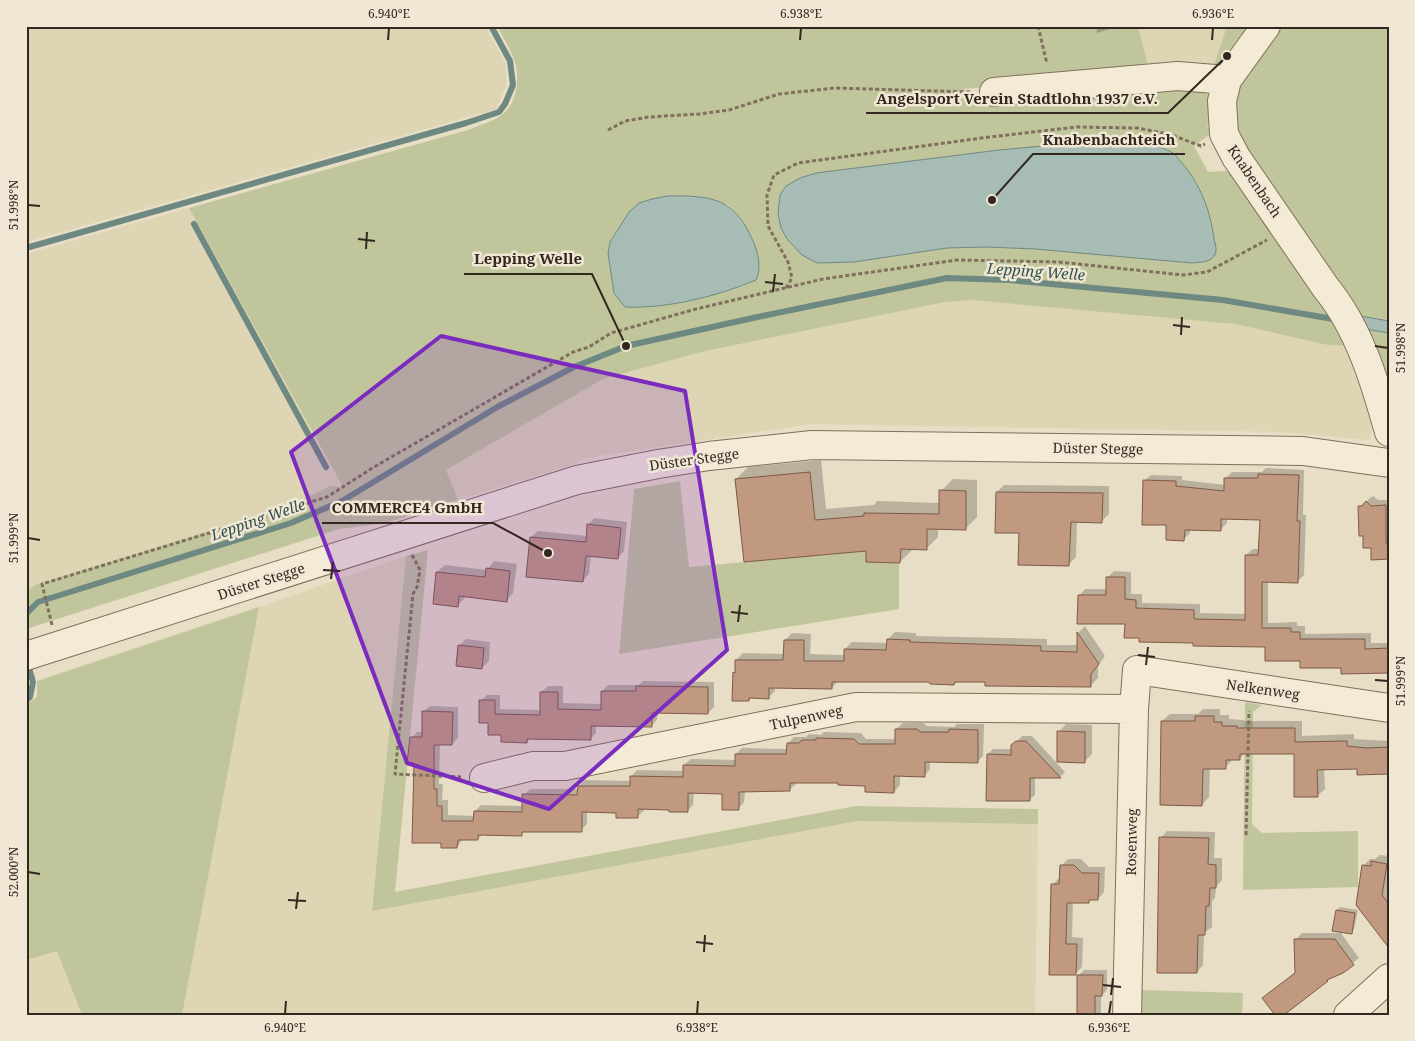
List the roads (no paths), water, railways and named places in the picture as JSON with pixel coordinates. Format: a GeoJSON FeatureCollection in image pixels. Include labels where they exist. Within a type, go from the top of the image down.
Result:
{"type":"FeatureCollection","features":[{"type":"Feature","properties":{"kind":"street","name":"Knabenbach"},"geometry":{"type":"LineString","coordinates":[[1266,26],[1227,80],[1222,101],[1224,134],[1236,157],[1326,288],[1338,302],[1358,338],[1389,432]]}},
{"type":"Feature","properties":{"kind":"street"},"geometry":{"type":"LineString","coordinates":[[994,92],[1178,76],[1227,80]]}},
{"type":"Feature","properties":{"kind":"street","name":"Düster Stegge"},"geometry":{"type":"LineString","coordinates":[[32,655],[577,480],[700,457],[812,445],[1304,451],[1389,463]]}},
{"type":"Feature","properties":{"kind":"street","name":"Nelkenweg"},"geometry":{"type":"LineString","coordinates":[[1137,670],[1389,708]]}},
{"type":"Feature","properties":{"kind":"street","name":"Rosenweg"},"geometry":{"type":"LineString","coordinates":[[1127,1015],[1134,709],[1137,670]]}},
{"type":"Feature","properties":{"kind":"street","name":"Tulpenweg"},"geometry":{"type":"LineString","coordinates":[[484,778],[534,766],[565,766],[856,707],[1134,709]]}},
{"type":"Feature","properties":{"kind":"street"},"geometry":{"type":"LineString","coordinates":[[1348,1015],[1389,978]]}},
{"type":"Feature","properties":{"kind":"water"},"geometry":{"type":"Polygon","coordinates":[[[1109,140],[1152,145],[1167,150],[1176,156],[1194,179],[1207,207],[1216,247],[1216,252],[1212,258],[1204,262],[1192,263],[1035,249],[986,247],[947,248],[854,262],[817,263],[802,255],[787,239],[781,228],[778,214],[780,195],[786,186],[800,178],[816,173],[999,150],[1109,140]]]}},
{"type":"Feature","properties":{"kind":"water"},"geometry":{"type":"Polygon","coordinates":[[[667,196],[711,199],[732,209],[748,230],[758,254],[759,272],[756,280],[709,296],[675,304],[625,307],[614,293],[608,253],[610,242],[629,212],[639,203],[667,196]]]}},
{"type":"Feature","properties":{"kind":"water"},"geometry":{"type":"Polygon","coordinates":[[[1360,316],[1389,321],[1389,333],[1365,329],[1360,316]]]}},
{"type":"Feature","properties":{"kind":"waterway"},"geometry":{"type":"LineString","coordinates":[[26,248],[499,112],[505,104],[513,85],[510,61],[491,26]]}},
{"type":"Feature","properties":{"kind":"waterway"},"geometry":{"type":"LineString","coordinates":[[194,224],[326,467]]}},
{"type":"Feature","properties":{"kind":"waterway","name":"Lepping Welle"},"geometry":{"type":"LineString","coordinates":[[26,614],[38,602],[291,523],[342,501],[499,406],[574,367],[626,346],[947,278],[1009,280],[1223,300],[1339,320]]}},
{"type":"Feature","properties":{"kind":"waterway","name":"Lepping Welle"},"geometry":{"type":"LineString","coordinates":[[26,700],[30,697],[33,682],[27,661]]}},
{"type":"Feature","properties":{"kind":"place","name":"Angelsport Verein Stadtlohn 1937 e.V."},"geometry":{"type":"Point","coordinates":[1227,56]}},
{"type":"Feature","properties":{"kind":"place","name":"Knabenbachteich"},"geometry":{"type":"Point","coordinates":[992,200]}},
{"type":"Feature","properties":{"kind":"place","name":"Lepping Welle"},"geometry":{"type":"Point","coordinates":[626,346]}},
{"type":"Feature","properties":{"kind":"place","name":"COMMERCE4 GmbH"},"geometry":{"type":"Point","coordinates":[548,553]}}]}
